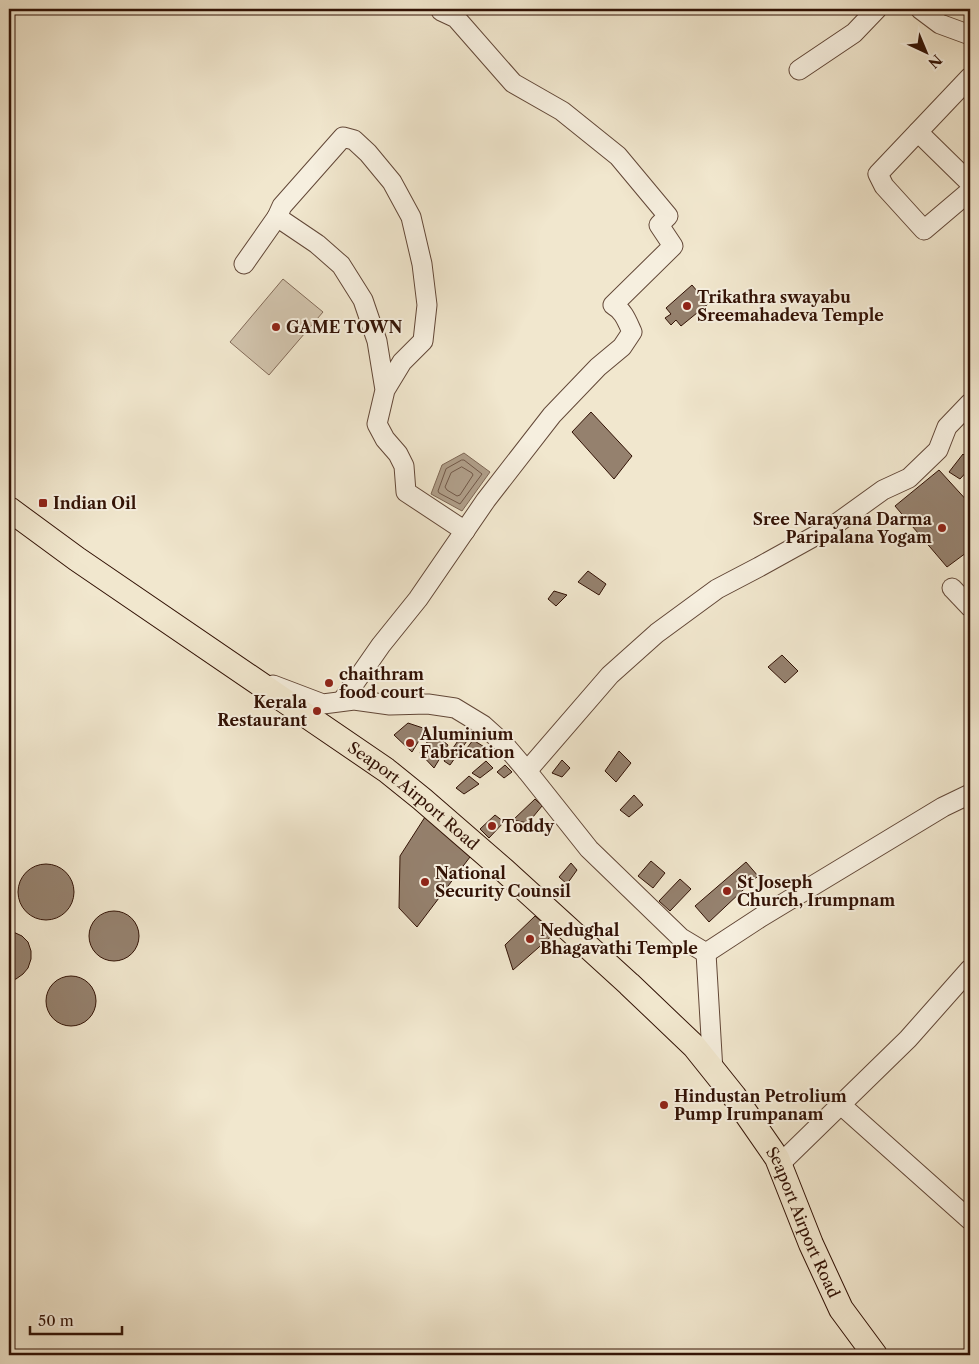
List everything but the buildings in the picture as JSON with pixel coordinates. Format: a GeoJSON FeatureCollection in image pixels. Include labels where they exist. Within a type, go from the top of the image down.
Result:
{"type":"FeatureCollection","features":[{"type":"Feature","properties":{"kind":"main road","name":"Seaport Airport Road"},"geometry":{"type":"LineString","coordinates":[[9,509],[77,559],[386,770],[422,799],[629,984],[694,1046],[734,1096],[779,1163],[811,1244],[841,1309],[875,1355]]}},
{"type":"Feature","properties":{"kind":"street"},"geometry":{"type":"LineString","coordinates":[[799,70],[854,33],[877,9]]}},
{"type":"Feature","properties":{"kind":"street"},"geometry":{"type":"LineString","coordinates":[[920,9],[940,24],[970,35]]}},
{"type":"Feature","properties":{"kind":"street"},"geometry":{"type":"LineString","coordinates":[[342,701],[381,645],[418,599],[486,500],[552,415],[598,367],[622,347],[632,332],[624,315],[613,304],[673,246],[659,224],[668,216],[618,156],[562,111],[513,83],[456,18],[441,11]]}},
{"type":"Feature","properties":{"kind":"street"},"geometry":{"type":"LineString","coordinates":[[970,77],[878,174],[884,186],[924,230],[970,192]]}},
{"type":"Feature","properties":{"kind":"street"},"geometry":{"type":"LineString","coordinates":[[918,132],[970,183]]}},
{"type":"Feature","properties":{"kind":"street"},"geometry":{"type":"LineString","coordinates":[[244,264],[277,217],[282,206],[342,137],[354,140],[368,153],[392,182],[411,217],[422,264],[428,305],[423,341],[402,362],[384,390]]}},
{"type":"Feature","properties":{"kind":"street"},"geometry":{"type":"LineString","coordinates":[[277,217],[317,244],[341,265],[363,300],[377,341],[384,390],[377,424],[404,466],[406,492],[465,531]]}},
{"type":"Feature","properties":{"kind":"street"},"geometry":{"type":"LineString","coordinates":[[379,354],[402,362]]}},
{"type":"Feature","properties":{"kind":"street"},"geometry":{"type":"LineString","coordinates":[[527,771],[610,676],[657,633],[717,589],[759,568],[833,526],[883,490],[909,478],[938,450],[947,427],[970,403]]}},
{"type":"Feature","properties":{"kind":"street"},"geometry":{"type":"LineString","coordinates":[[952,588],[970,607]]}},
{"type":"Feature","properties":{"kind":"street"},"geometry":{"type":"LineString","coordinates":[[247,675],[323,704],[354,700],[390,705],[428,704],[455,708],[483,725],[504,744],[589,849],[681,938],[706,953]]}},
{"type":"Feature","properties":{"kind":"street"},"geometry":{"type":"LineString","coordinates":[[706,953],[918,822],[970,794]]}},
{"type":"Feature","properties":{"kind":"street"},"geometry":{"type":"LineString","coordinates":[[706,953],[713,1071]]}},
{"type":"Feature","properties":{"kind":"street"},"geometry":{"type":"LineString","coordinates":[[779,1163],[908,1039],[970,969]]}},
{"type":"Feature","properties":{"kind":"street"},"geometry":{"type":"LineString","coordinates":[[841,1105],[970,1220]]}},
{"type":"Feature","properties":{"kind":"shaded area","name":"GAME TOWN"},"geometry":{"type":"Polygon","coordinates":[[[283,279],[323,312],[269,375],[230,342],[283,279]]]}},
{"type":"Feature","properties":{"kind":"water"},"geometry":{"type":"Polygon","coordinates":[[[464,453],[490,472],[462,511],[431,494],[442,465],[464,453]]]}},
{"type":"Feature","properties":{"kind":"place","name":"Trikathra swayabu Sreemahadeva Temple"},"geometry":{"type":"Point","coordinates":[687,306]}},
{"type":"Feature","properties":{"kind":"place","name":"GAME TOWN"},"geometry":{"type":"Point","coordinates":[276,327]}},
{"type":"Feature","properties":{"kind":"place","name":"Indian Oil"},"geometry":{"type":"Point","coordinates":[43,503]}},
{"type":"Feature","properties":{"kind":"place","name":"Sree Narayana Darma Paripalana Yogam"},"geometry":{"type":"Point","coordinates":[942,528]}},
{"type":"Feature","properties":{"kind":"place","name":"chaithram food court"},"geometry":{"type":"Point","coordinates":[329,683]}},
{"type":"Feature","properties":{"kind":"place","name":"Kerala Restaurant"},"geometry":{"type":"Point","coordinates":[317,711]}},
{"type":"Feature","properties":{"kind":"place","name":"Aluminium Fabrication"},"geometry":{"type":"Point","coordinates":[410,743]}},
{"type":"Feature","properties":{"kind":"place","name":"Toddy"},"geometry":{"type":"Point","coordinates":[492,826]}},
{"type":"Feature","properties":{"kind":"place","name":"National Security Counsil"},"geometry":{"type":"Point","coordinates":[425,882]}},
{"type":"Feature","properties":{"kind":"place","name":"St Joseph Church, Irumpnam"},"geometry":{"type":"Point","coordinates":[727,891]}},
{"type":"Feature","properties":{"kind":"place","name":"Nedughal Bhagavathi Temple"},"geometry":{"type":"Point","coordinates":[530,939]}},
{"type":"Feature","properties":{"kind":"place","name":"Hindustan Petrolium Pump Irumpanam"},"geometry":{"type":"Point","coordinates":[664,1105]}}]}
